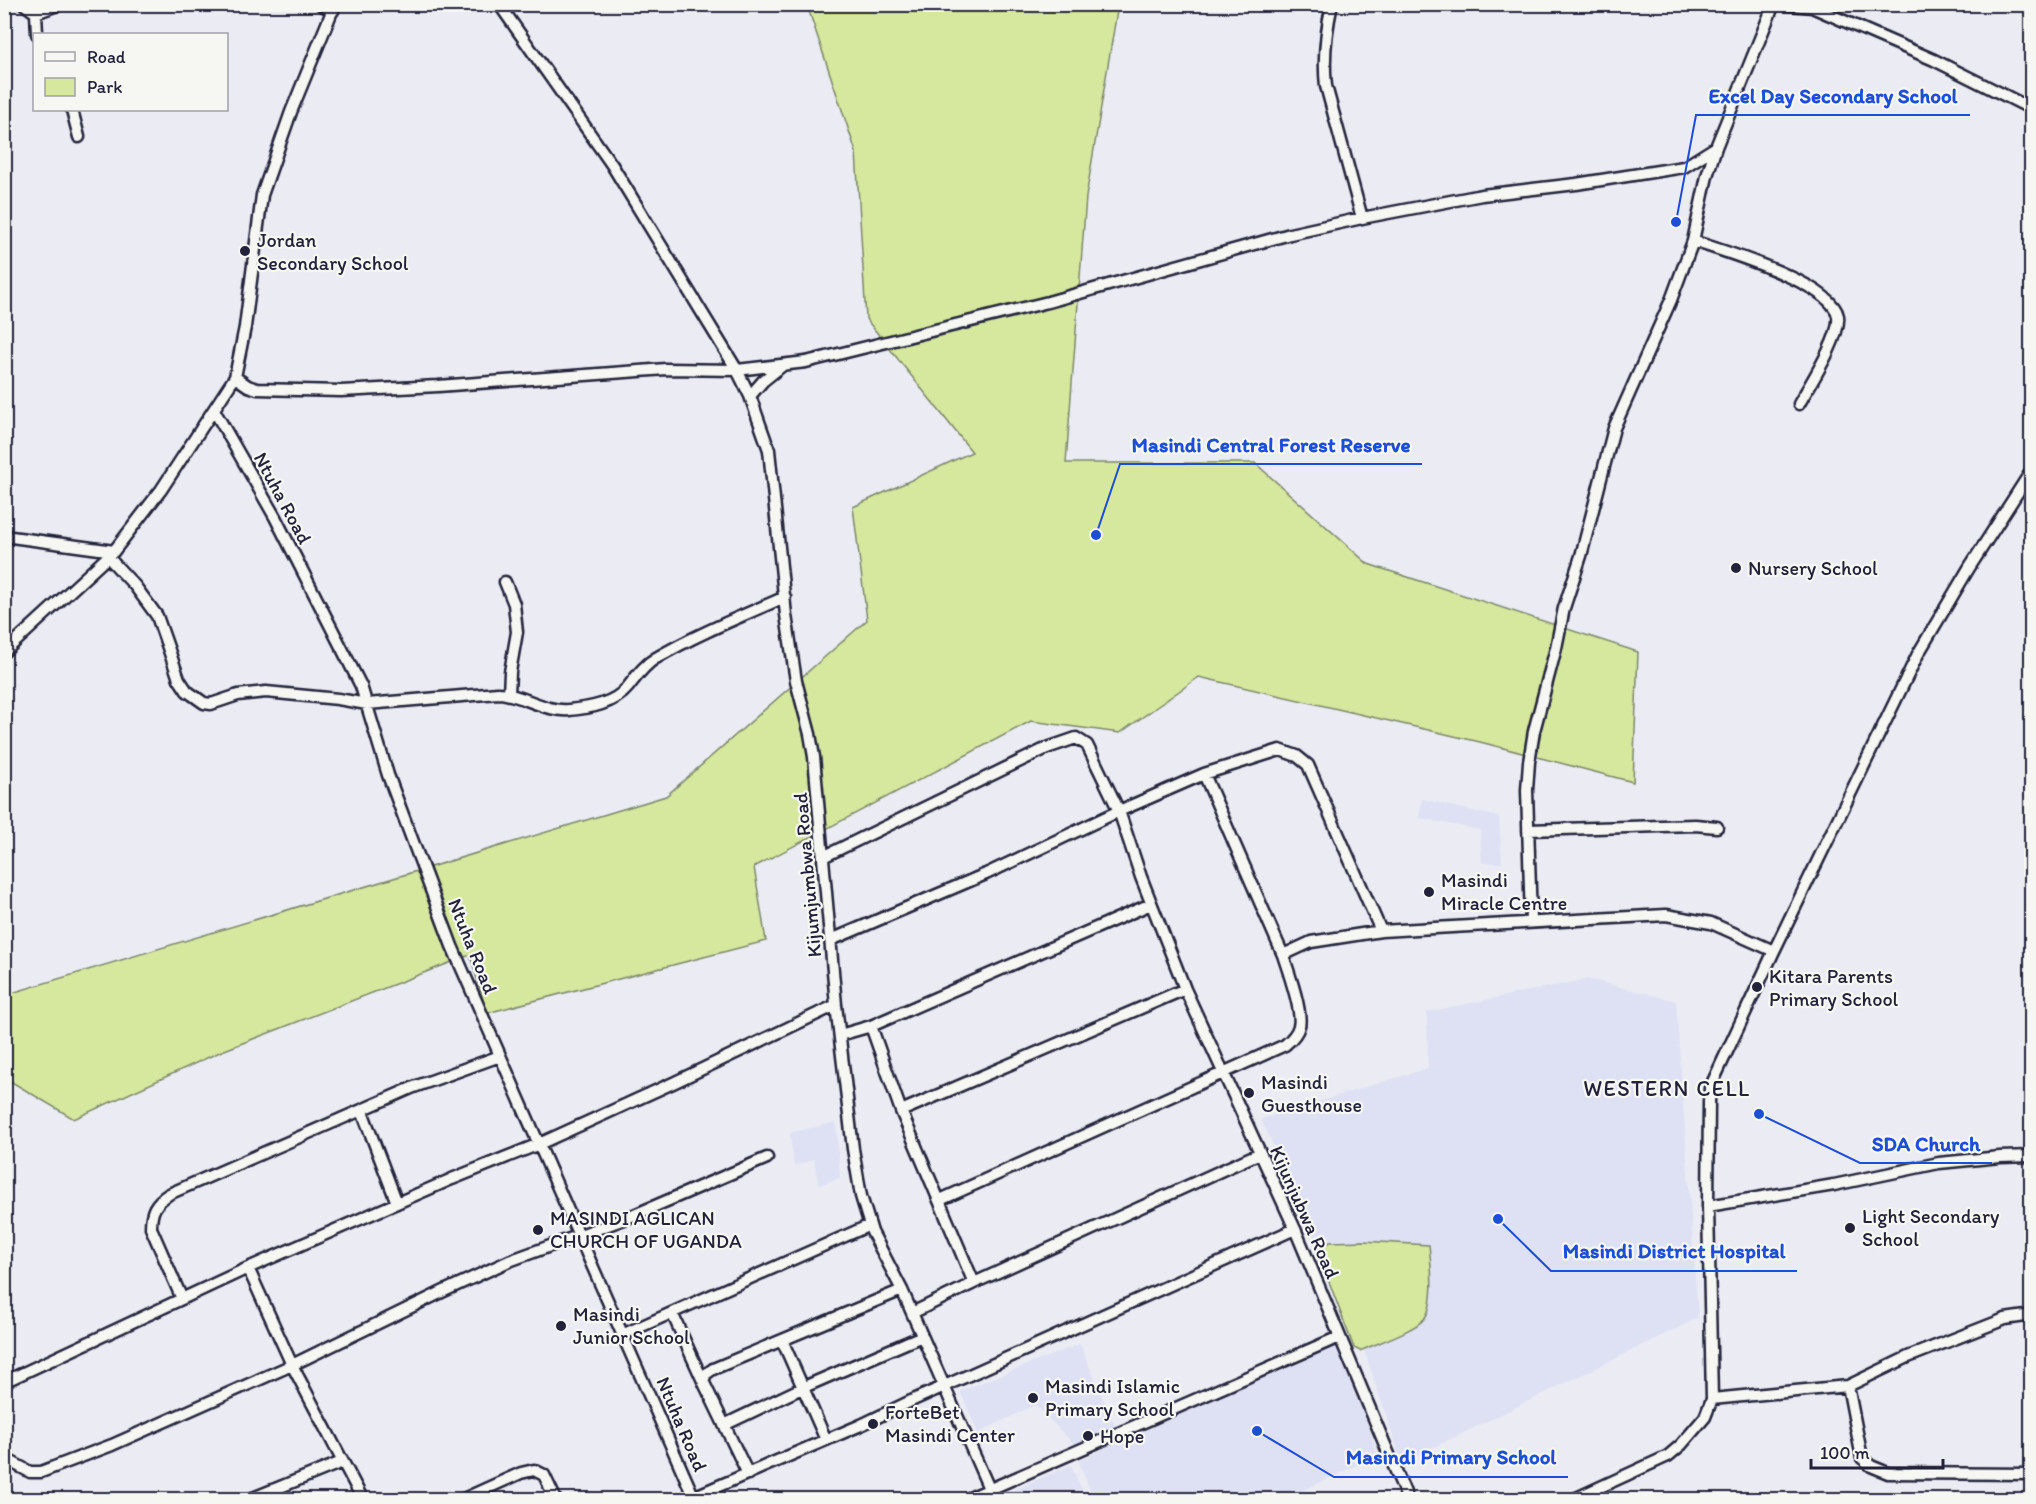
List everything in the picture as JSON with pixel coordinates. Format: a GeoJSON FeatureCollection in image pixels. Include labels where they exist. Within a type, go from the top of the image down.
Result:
{"type":"FeatureCollection","features":[{"type":"Feature","properties":{"kind":"street"},"geometry":{"type":"LineString","coordinates":[[24,4],[36,14],[37,33]]}},
{"type":"Feature","properties":{"kind":"street"},"geometry":{"type":"LineString","coordinates":[[36,14],[60,4]]}},
{"type":"Feature","properties":{"kind":"street"},"geometry":{"type":"LineString","coordinates":[[4,652],[111,554],[161,490],[235,377],[245,327],[262,195],[291,112],[334,8],[320,4]]}},
{"type":"Feature","properties":{"kind":"street","name":"Kijumjumbwa Road"},"geometry":{"type":"LineString","coordinates":[[499,4],[612,165],[737,370],[750,396],[770,450],[796,681],[814,758],[836,1005],[853,1149],[861,1196],[872,1232],[902,1290],[992,1494]]}},
{"type":"Feature","properties":{"kind":"street"},"geometry":{"type":"LineString","coordinates":[[1332,4],[1326,36],[1324,69],[1326,86],[1362,218]]}},
{"type":"Feature","properties":{"kind":"street"},"geometry":{"type":"LineString","coordinates":[[1531,922],[1527,790],[1534,731],[1564,608],[1581,556],[1614,428],[1671,300],[1693,241],[1707,176],[1716,147],[1776,4],[1811,6],[1934,60],[2031,109]]}},
{"type":"Feature","properties":{"kind":"street"},"geometry":{"type":"LineString","coordinates":[[72,111],[79,137]]}},
{"type":"Feature","properties":{"kind":"street"},"geometry":{"type":"LineString","coordinates":[[235,377],[257,389],[341,391],[666,369],[737,370],[784,365],[875,346],[1048,302],[1290,234],[1482,195],[1576,184],[1684,167],[1716,147]]}},
{"type":"Feature","properties":{"kind":"street"},"geometry":{"type":"LineString","coordinates":[[1684,167],[1707,176]]}},
{"type":"Feature","properties":{"kind":"street"},"geometry":{"type":"LineString","coordinates":[[1693,241],[1736,255],[1801,282],[1821,294],[1832,305],[1838,316],[1833,342],[1799,404]]}},
{"type":"Feature","properties":{"kind":"street"},"geometry":{"type":"LineString","coordinates":[[750,396],[763,381],[784,365]]}},
{"type":"Feature","properties":{"kind":"street","name":"Ntuha Road"},"geometry":{"type":"LineString","coordinates":[[214,410],[275,518],[356,675],[367,704],[377,744],[456,957],[624,1334],[692,1499]]}},
{"type":"Feature","properties":{"kind":"street"},"geometry":{"type":"LineString","coordinates":[[1572,1500],[1668,1456],[1705,1418],[1712,1399],[1708,1206],[1710,1088],[1918,654],[2031,470]]}},
{"type":"Feature","properties":{"kind":"street"},"geometry":{"type":"LineString","coordinates":[[4,536],[111,554],[157,616],[179,679],[187,692],[201,702],[211,704],[238,695],[266,692],[367,704],[509,694],[561,710],[570,710],[610,701],[624,692],[643,669],[656,658],[683,643],[785,597]]}},
{"type":"Feature","properties":{"kind":"street"},"geometry":{"type":"LineString","coordinates":[[505,582],[514,604],[517,632],[510,672],[509,694]]}},
{"type":"Feature","properties":{"kind":"street","name":"Kijunjubwa Road"},"geometry":{"type":"LineString","coordinates":[[823,857],[1047,748],[1074,738],[1087,745],[1119,811],[1151,904],[1185,989],[1295,1229],[1408,1500]]}},
{"type":"Feature","properties":{"kind":"street"},"geometry":{"type":"LineString","coordinates":[[831,940],[986,874],[1119,811],[1204,774],[1280,750],[1297,756],[1308,765],[1381,931]]}},
{"type":"Feature","properties":{"kind":"street"},"geometry":{"type":"LineString","coordinates":[[940,1200],[1285,1045],[1295,1036],[1300,1024],[1293,986],[1283,955],[1204,774]]}},
{"type":"Feature","properties":{"kind":"street"},"geometry":{"type":"LineString","coordinates":[[1528,830],[1695,825],[1717,827]]}},
{"type":"Feature","properties":{"kind":"street"},"geometry":{"type":"LineString","coordinates":[[840,1035],[872,1026],[1151,904]]}},
{"type":"Feature","properties":{"kind":"street"},"geometry":{"type":"LineString","coordinates":[[1283,955],[1311,942],[1381,931],[1666,915],[1711,923],[1774,951]]}},
{"type":"Feature","properties":{"kind":"street"},"geometry":{"type":"LineString","coordinates":[[901,1111],[1185,989]]}},
{"type":"Feature","properties":{"kind":"street"},"geometry":{"type":"LineString","coordinates":[[4,1382],[249,1268],[539,1144],[836,1005]]}},
{"type":"Feature","properties":{"kind":"street"},"geometry":{"type":"LineString","coordinates":[[872,1026],[901,1111],[974,1283]]}},
{"type":"Feature","properties":{"kind":"street"},"geometry":{"type":"LineString","coordinates":[[182,1299],[151,1228],[154,1206],[161,1199],[414,1087],[500,1056]]}},
{"type":"Feature","properties":{"kind":"street"},"geometry":{"type":"LineString","coordinates":[[362,1111],[397,1203]]}},
{"type":"Feature","properties":{"kind":"street"},"geometry":{"type":"LineString","coordinates":[[912,1314],[974,1283],[1260,1153]]}},
{"type":"Feature","properties":{"kind":"street"},"geometry":{"type":"LineString","coordinates":[[1708,1206],[1834,1185],[1939,1163],[2031,1156]]}},
{"type":"Feature","properties":{"kind":"street"},"geometry":{"type":"LineString","coordinates":[[4,1458],[30,1472],[42,1472],[112,1445],[291,1365],[509,1261],[638,1214],[767,1158]]}},
{"type":"Feature","properties":{"kind":"street"},"geometry":{"type":"LineString","coordinates":[[624,1334],[870,1225]]}},
{"type":"Feature","properties":{"kind":"street"},"geometry":{"type":"LineString","coordinates":[[692,1499],[1295,1229]]}},
{"type":"Feature","properties":{"kind":"street"},"geometry":{"type":"LineString","coordinates":[[249,1268],[291,1365],[363,1500]]}},
{"type":"Feature","properties":{"kind":"street"},"geometry":{"type":"LineString","coordinates":[[703,1381],[705,1374],[713,1369],[902,1290]]}},
{"type":"Feature","properties":{"kind":"street"},"geometry":{"type":"LineString","coordinates":[[672,1313],[748,1474]]}},
{"type":"Feature","properties":{"kind":"street"},"geometry":{"type":"LineString","coordinates":[[1712,1399],[1848,1386],[1908,1357],[2005,1319],[2031,1315]]}},
{"type":"Feature","properties":{"kind":"street"},"geometry":{"type":"LineString","coordinates":[[724,1425],[804,1387],[922,1336]]}},
{"type":"Feature","properties":{"kind":"street"},"geometry":{"type":"LineString","coordinates":[[965,1500],[992,1494],[1340,1337]]}},
{"type":"Feature","properties":{"kind":"street"},"geometry":{"type":"LineString","coordinates":[[782,1340],[826,1440]]}},
{"type":"Feature","properties":{"kind":"street"},"geometry":{"type":"LineString","coordinates":[[1848,1386],[1862,1458],[1871,1466],[1888,1473],[2031,1474]]}},
{"type":"Feature","properties":{"kind":"street"},"geometry":{"type":"LineString","coordinates":[[248,1500],[342,1462]]}},
{"type":"Feature","properties":{"kind":"street"},"geometry":{"type":"LineString","coordinates":[[461,1500],[521,1473],[534,1470],[544,1474],[556,1500]]}},
{"type":"Feature","properties":{"kind":"shaded area"},"geometry":{"type":"Polygon","coordinates":[[[1422,799],[1499,817],[1502,863],[1482,863],[1480,830],[1419,818],[1422,799]]]}},
{"type":"Feature","properties":{"kind":"shaded area"},"geometry":{"type":"Polygon","coordinates":[[[1588,979],[1676,1001],[1698,1318],[1402,1463],[1359,1335],[1261,1119],[1428,1068],[1427,1012],[1588,979]]]}},
{"type":"Feature","properties":{"kind":"shaded area"},"geometry":{"type":"Polygon","coordinates":[[[836,1122],[840,1178],[819,1185],[814,1159],[794,1166],[790,1133],[836,1122]]]}},
{"type":"Feature","properties":{"kind":"shaded area"},"geometry":{"type":"Polygon","coordinates":[[[1340,1342],[1378,1455],[1283,1500],[1094,1499],[1078,1461],[1340,1342]]]}},
{"type":"Feature","properties":{"kind":"shaded area","name":"Masindi Islamic Primary School"},"geometry":{"type":"Polygon","coordinates":[[[1080,1344],[1116,1429],[1076,1446],[1035,1405],[978,1433],[960,1391],[1080,1344]]]}},
{"type":"Feature","properties":{"kind":"shaded area"},"geometry":{"type":"Polygon","coordinates":[[[1071,1465],[1086,1499],[1001,1499],[1000,1496],[1071,1465]]]}},
{"type":"Feature","properties":{"kind":"green space"},"geometry":{"type":"Polygon","coordinates":[[[807,5],[1118,5],[1086,197],[1066,463],[1255,463],[1368,564],[1638,652],[1633,782],[1480,742],[1199,677],[1120,733],[1031,721],[754,867],[766,941],[487,1013],[470,955],[222,1051],[74,1119],[5,1078],[5,995],[666,796],[867,620],[853,507],[972,452],[866,319],[856,152],[807,5]]]}},
{"type":"Feature","properties":{"kind":"green space"},"geometry":{"type":"Polygon","coordinates":[[[1363,1241],[1429,1245],[1432,1284],[1428,1312],[1419,1324],[1360,1351],[1354,1348],[1317,1250],[1330,1242],[1363,1241]]]}},
{"type":"Feature","properties":{"kind":"place","name":"Excel Day Secondary School"},"geometry":{"type":"Point","coordinates":[1676,222]}},
{"type":"Feature","properties":{"kind":"place","name":"Jordan Secondary School"},"geometry":{"type":"Point","coordinates":[245,251]}},
{"type":"Feature","properties":{"kind":"place","name":"Masindi Central Forest Reserve"},"geometry":{"type":"Point","coordinates":[1096,535]}},
{"type":"Feature","properties":{"kind":"place","name":"Nursery School"},"geometry":{"type":"Point","coordinates":[1736,568]}},
{"type":"Feature","properties":{"kind":"place","name":"Masindi Miracle Centre"},"geometry":{"type":"Point","coordinates":[1429,892]}},
{"type":"Feature","properties":{"kind":"place","name":"Kitara Parents Primary School"},"geometry":{"type":"Point","coordinates":[1757,987]}},
{"type":"Feature","properties":{"kind":"place","name":"Masindi Guesthouse"},"geometry":{"type":"Point","coordinates":[1249,1093]}},
{"type":"Feature","properties":{"kind":"place","name":"SDA Church"},"geometry":{"type":"Point","coordinates":[1759,1114]}},
{"type":"Feature","properties":{"kind":"place","name":"Masindi District Hospital"},"geometry":{"type":"Point","coordinates":[1498,1219]}},
{"type":"Feature","properties":{"kind":"place","name":"Light Secondary School"},"geometry":{"type":"Point","coordinates":[1850,1228]}},
{"type":"Feature","properties":{"kind":"place","name":"MASINDI AGLICAN CHURCH OF UGANDA"},"geometry":{"type":"Point","coordinates":[538,1230]}},
{"type":"Feature","properties":{"kind":"place","name":"Masindi Junior School"},"geometry":{"type":"Point","coordinates":[561,1326]}},
{"type":"Feature","properties":{"kind":"place","name":"Masindi Islamic Primary School"},"geometry":{"type":"Point","coordinates":[1033,1398]}},
{"type":"Feature","properties":{"kind":"place","name":"ForteBet Masindi Center"},"geometry":{"type":"Point","coordinates":[873,1424]}},
{"type":"Feature","properties":{"kind":"place","name":"Masindi Primary School"},"geometry":{"type":"Point","coordinates":[1257,1431]}},
{"type":"Feature","properties":{"kind":"place","name":"Hope"},"geometry":{"type":"Point","coordinates":[1088,1436]}},
{"type":"Feature","properties":{"kind":"district","name":"WESTERN CELL"},"geometry":{"type":"Point","coordinates":[1667,1088]}}]}
